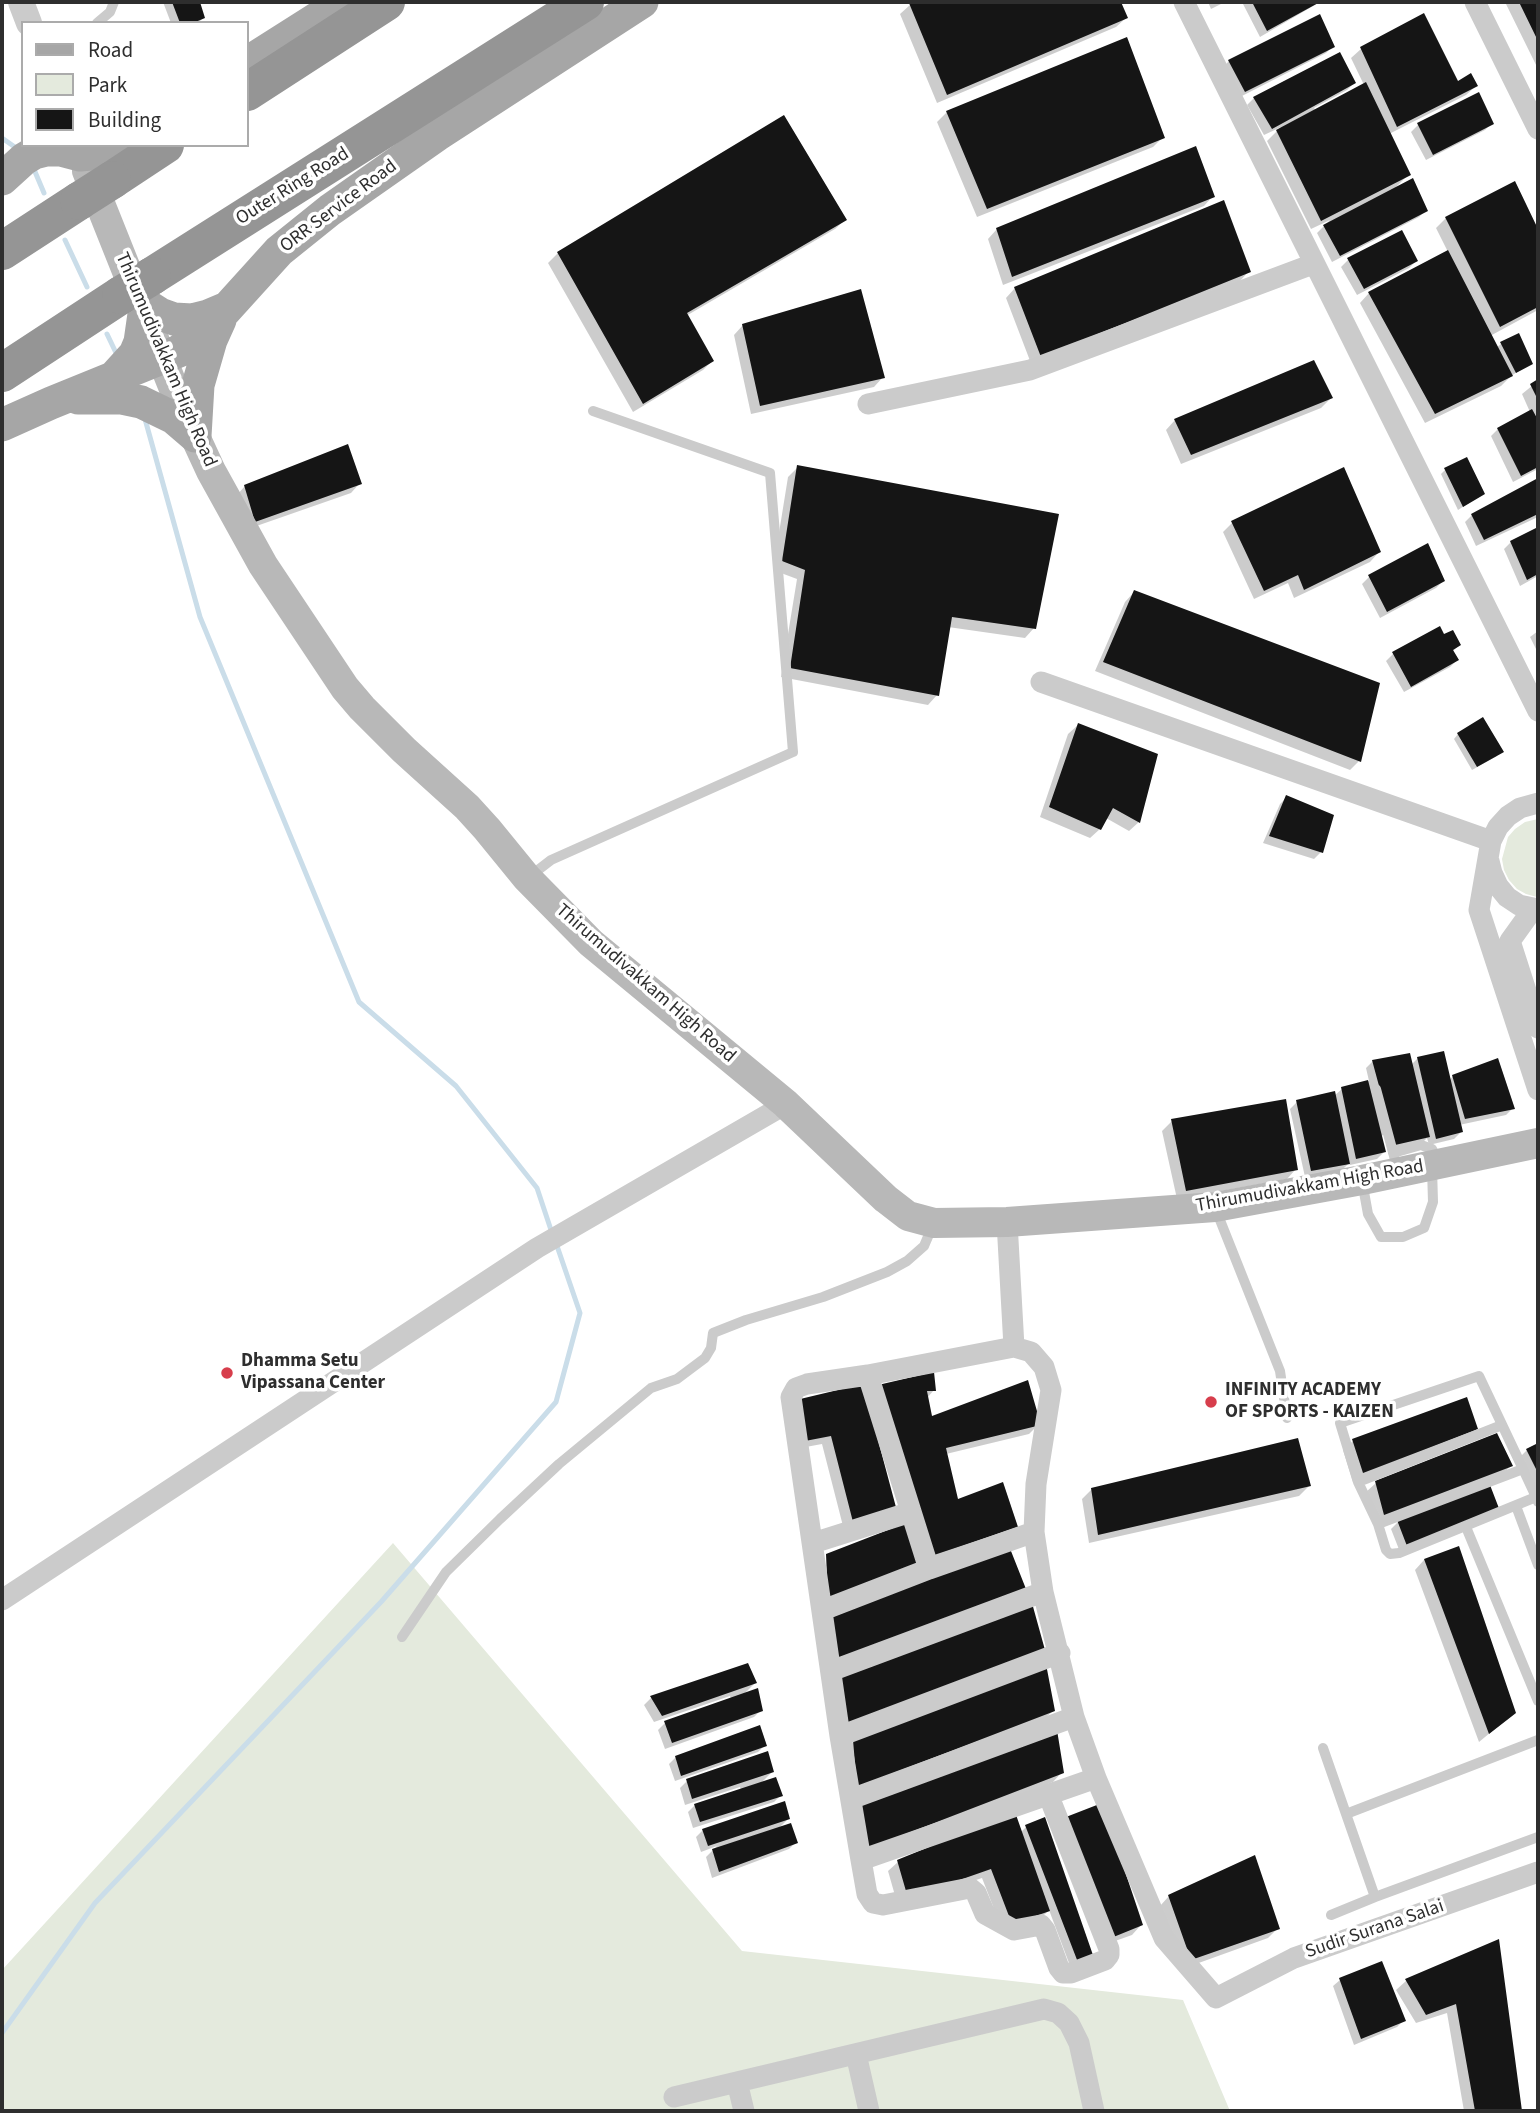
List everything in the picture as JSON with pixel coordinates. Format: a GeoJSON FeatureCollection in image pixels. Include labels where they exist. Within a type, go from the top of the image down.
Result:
{"type":"FeatureCollection","features":[{"type":"Feature","properties":{"kind":"highway"},"geometry":{"type":"LineString","coordinates":[[248,91],[386,2]]}},
{"type":"Feature","properties":{"kind":"highway","name":"Outer Ring Road"},"geometry":{"type":"LineString","coordinates":[[2,373],[139,296],[585,2]]}},
{"type":"Feature","properties":{"kind":"highway"},"geometry":{"type":"LineString","coordinates":[[2,251],[79,201],[113,163],[159,147]]}},
{"type":"Feature","properties":{"kind":"main road"},"geometry":{"type":"LineString","coordinates":[[248,63],[343,2]]}},
{"type":"Feature","properties":{"kind":"main road","name":"ORR Service Road"},"geometry":{"type":"LineString","coordinates":[[2,425],[178,351],[226,311],[279,251],[347,197],[642,2]]}},
{"type":"Feature","properties":{"kind":"main road"},"geometry":{"type":"LineString","coordinates":[[19,161],[46,150],[78,150],[113,163]]}},
{"type":"Feature","properties":{"kind":"main road","name":"Thirumudivakkam High Road"},"geometry":{"type":"LineString","coordinates":[[78,150],[139,296],[161,358],[211,471],[263,565],[345,688],[397,743],[467,807],[527,878],[592,943],[786,1104],[886,1199],[908,1216],[934,1223],[1007,1222],[1214,1207],[1362,1180],[1396,1162],[1435,1165],[1538,1143]]}},
{"type":"Feature","properties":{"kind":"main road"},"geometry":{"type":"LineString","coordinates":[[139,296],[160,314],[174,319],[200,318],[226,311]]}},
{"type":"Feature","properties":{"kind":"main road"},"geometry":{"type":"LineString","coordinates":[[112,379],[126,366],[140,342],[139,296]]}},
{"type":"Feature","properties":{"kind":"main road"},"geometry":{"type":"LineString","coordinates":[[195,436],[198,385],[211,340],[226,311]]}},
{"type":"Feature","properties":{"kind":"main road"},"geometry":{"type":"LineString","coordinates":[[51,403],[73,398],[98,397],[141,402],[174,418],[195,436]]}},
{"type":"Feature","properties":{"kind":"street"},"geometry":{"type":"LineString","coordinates":[[21,2],[28,21]]}},
{"type":"Feature","properties":{"kind":"street"},"geometry":{"type":"LineString","coordinates":[[1184,2],[1538,710]]}},
{"type":"Feature","properties":{"kind":"street"},"geometry":{"type":"LineString","coordinates":[[1475,2],[1538,128]]}},
{"type":"Feature","properties":{"kind":"street"},"geometry":{"type":"LineString","coordinates":[[868,404],[1030,370],[1314,264]]}},
{"type":"Feature","properties":{"kind":"street"},"geometry":{"type":"LineString","coordinates":[[1041,682],[1490,850]]}},
{"type":"Feature","properties":{"kind":"street"},"geometry":{"type":"LineString","coordinates":[[1538,803],[1520,808],[1498,827],[1490,850],[1479,910],[1538,1090]]}},
{"type":"Feature","properties":{"kind":"street"},"geometry":{"type":"LineString","coordinates":[[1490,850],[1492,873],[1503,891],[1520,905],[1536,909],[1510,941],[1538,1028]]}},
{"type":"Feature","properties":{"kind":"street"},"geometry":{"type":"LineString","coordinates":[[2,1600],[537,1248],[786,1104]]}},
{"type":"Feature","properties":{"kind":"street"},"geometry":{"type":"LineString","coordinates":[[1007,1222],[1014,1347]]}},
{"type":"Feature","properties":{"kind":"street"},"geometry":{"type":"LineString","coordinates":[[861,1860],[1048,1794],[1096,1778],[1074,1717],[1043,1592],[1034,1532],[1036,1484],[1051,1390],[1044,1367],[1031,1352],[1014,1347],[807,1384],[796,1388],[791,1397],[840,1736],[851,1799],[861,1860],[867,1894],[873,1903],[883,1905],[970,1888],[976,1893],[985,1914],[1014,1930],[1041,1925],[1063,1973],[1071,1973],[1105,1960],[1109,1949],[1048,1794]]}},
{"type":"Feature","properties":{"kind":"street"},"geometry":{"type":"LineString","coordinates":[[868,1375],[929,1569]]}},
{"type":"Feature","properties":{"kind":"street"},"geometry":{"type":"LineString","coordinates":[[813,1543],[911,1512]]}},
{"type":"Feature","properties":{"kind":"street"},"geometry":{"type":"LineString","coordinates":[[823,1610],[1034,1532]]}},
{"type":"Feature","properties":{"kind":"street"},"geometry":{"type":"LineString","coordinates":[[831,1671],[1043,1592]]}},
{"type":"Feature","properties":{"kind":"street"},"geometry":{"type":"LineString","coordinates":[[840,1736],[1060,1653]]}},
{"type":"Feature","properties":{"kind":"street"},"geometry":{"type":"LineString","coordinates":[[851,1799],[1074,1717]]}},
{"type":"Feature","properties":{"kind":"street","name":"Sudir Surana Salai"},"geometry":{"type":"LineString","coordinates":[[1096,1778],[1164,1938],[1216,1998],[1294,1958],[1538,1872]]}},
{"type":"Feature","properties":{"kind":"street"},"geometry":{"type":"LineString","coordinates":[[674,2097],[1044,2009],[1058,2013],[1069,2023],[1079,2043],[1094,2111]]}},
{"type":"Feature","properties":{"kind":"street"},"geometry":{"type":"LineString","coordinates":[[856,2054],[869,2111]]}},
{"type":"Feature","properties":{"kind":"street"},"geometry":{"type":"LineString","coordinates":[[737,2082],[744,2111]]}},
{"type":"Feature","properties":{"kind":"lane"},"geometry":{"type":"LineString","coordinates":[[99,21],[110,12],[114,2]]}},
{"type":"Feature","properties":{"kind":"lane"},"geometry":{"type":"LineString","coordinates":[[527,878],[551,860],[793,752],[770,473],[593,411]]}},
{"type":"Feature","properties":{"kind":"lane"},"geometry":{"type":"LineString","coordinates":[[1376,1089],[1396,1162]]}},
{"type":"Feature","properties":{"kind":"lane"},"geometry":{"type":"LineString","coordinates":[[1362,1180],[1368,1214],[1381,1237],[1403,1237],[1424,1228],[1433,1202],[1435,1165]]}},
{"type":"Feature","properties":{"kind":"lane"},"geometry":{"type":"LineString","coordinates":[[1214,1207],[1280,1371],[1287,1418]]}},
{"type":"Feature","properties":{"kind":"lane"},"geometry":{"type":"LineString","coordinates":[[402,1637],[446,1572],[500,1519],[559,1464],[651,1388],[677,1379],[705,1358],[711,1348],[713,1333],[823,1297],[887,1272],[907,1261],[924,1246],[934,1223]]}},
{"type":"Feature","properties":{"kind":"lane"},"geometry":{"type":"LineString","coordinates":[[1479,1376],[1522,1469],[1537,1500],[1394,1555],[1387,1550],[1359,1482],[1340,1423],[1479,1376]]}},
{"type":"Feature","properties":{"kind":"lane"},"geometry":{"type":"LineString","coordinates":[[1359,1482],[1502,1425]]}},
{"type":"Feature","properties":{"kind":"lane"},"geometry":{"type":"LineString","coordinates":[[1378,1524],[1522,1469]]}},
{"type":"Feature","properties":{"kind":"lane"},"geometry":{"type":"LineString","coordinates":[[1516,1506],[1538,1565]]}},
{"type":"Feature","properties":{"kind":"lane"},"geometry":{"type":"LineString","coordinates":[[1466,1527],[1538,1701]]}},
{"type":"Feature","properties":{"kind":"lane"},"geometry":{"type":"LineString","coordinates":[[1346,1814],[1538,1740]]}},
{"type":"Feature","properties":{"kind":"lane"},"geometry":{"type":"LineString","coordinates":[[1323,1748],[1375,1897]]}},
{"type":"Feature","properties":{"kind":"lane"},"geometry":{"type":"LineString","coordinates":[[1331,1915],[1538,1837]]}},
{"type":"Feature","properties":{"kind":"green space"},"geometry":{"type":"Polygon","coordinates":[[[1538,819],[1537,897],[1517,889],[1504,870],[1502,859],[1508,837],[1515,829],[1525,822],[1538,819]]]}},
{"type":"Feature","properties":{"kind":"green space"},"geometry":{"type":"Polygon","coordinates":[[[393,1543],[742,1951],[1183,2000],[1230,2111],[2,2111],[2,1970],[393,1543]]]}},
{"type":"Feature","properties":{"kind":"building"},"geometry":{"type":"Polygon","coordinates":[[[172,2],[200,2],[205,18],[198,21],[179,21],[172,2]]]}},
{"type":"Feature","properties":{"kind":"building"},"geometry":{"type":"Polygon","coordinates":[[[1121,2],[1128,18],[947,95],[909,3],[1121,2]]]}},
{"type":"Feature","properties":{"kind":"building"},"geometry":{"type":"Polygon","coordinates":[[[1252,2],[1320,2],[1267,31],[1252,2]]]}},
{"type":"Feature","properties":{"kind":"building"},"geometry":{"type":"Polygon","coordinates":[[[1519,2],[1538,2],[1538,41],[1519,2]]]}},
{"type":"Feature","properties":{"kind":"building"},"geometry":{"type":"Polygon","coordinates":[[[1424,13],[1458,81],[1471,73],[1478,86],[1397,127],[1360,47],[1424,13]]]}},
{"type":"Feature","properties":{"kind":"building"},"geometry":{"type":"Polygon","coordinates":[[[1320,14],[1335,47],[1245,92],[1228,60],[1320,14]]]}},
{"type":"Feature","properties":{"kind":"building"},"geometry":{"type":"Polygon","coordinates":[[[1127,37],[1165,138],[987,209],[946,111],[1127,37]]]}},
{"type":"Feature","properties":{"kind":"building"},"geometry":{"type":"Polygon","coordinates":[[[1340,52],[1356,83],[1272,129],[1253,97],[1340,52]]]}},
{"type":"Feature","properties":{"kind":"building"},"geometry":{"type":"Polygon","coordinates":[[[1366,82],[1411,175],[1321,221],[1276,130],[1366,82]]]}},
{"type":"Feature","properties":{"kind":"building"},"geometry":{"type":"Polygon","coordinates":[[[1479,92],[1494,124],[1433,155],[1417,123],[1479,92]]]}},
{"type":"Feature","properties":{"kind":"building"},"geometry":{"type":"Polygon","coordinates":[[[784,115],[847,220],[687,313],[714,361],[643,404],[557,252],[784,115]]]}},
{"type":"Feature","properties":{"kind":"building"},"geometry":{"type":"Polygon","coordinates":[[[1196,146],[1215,197],[1012,277],[996,228],[1196,146]]]}},
{"type":"Feature","properties":{"kind":"building"},"geometry":{"type":"Polygon","coordinates":[[[1413,178],[1428,211],[1340,256],[1323,225],[1413,178]]]}},
{"type":"Feature","properties":{"kind":"building"},"geometry":{"type":"Polygon","coordinates":[[[1515,181],[1538,229],[1538,307],[1500,327],[1445,217],[1515,181]]]}},
{"type":"Feature","properties":{"kind":"building"},"geometry":{"type":"Polygon","coordinates":[[[1224,200],[1251,272],[1041,357],[1014,287],[1224,200]]]}},
{"type":"Feature","properties":{"kind":"building"},"geometry":{"type":"Polygon","coordinates":[[[1402,230],[1418,261],[1364,289],[1347,258],[1402,230]]]}},
{"type":"Feature","properties":{"kind":"building"},"geometry":{"type":"Polygon","coordinates":[[[1448,250],[1513,376],[1435,414],[1368,292],[1448,250]]]}},
{"type":"Feature","properties":{"kind":"building"},"geometry":{"type":"Polygon","coordinates":[[[861,289],[885,378],[760,406],[742,324],[861,289]]]}},
{"type":"Feature","properties":{"kind":"building"},"geometry":{"type":"Polygon","coordinates":[[[1519,333],[1533,364],[1516,373],[1500,342],[1519,333]]]}},
{"type":"Feature","properties":{"kind":"building"},"geometry":{"type":"Polygon","coordinates":[[[1314,360],[1333,398],[1191,455],[1174,419],[1314,360]]]}},
{"type":"Feature","properties":{"kind":"building"},"geometry":{"type":"Polygon","coordinates":[[[1538,379],[1538,400],[1530,384],[1538,379]]]}},
{"type":"Feature","properties":{"kind":"building"},"geometry":{"type":"Polygon","coordinates":[[[1532,409],[1538,420],[1538,467],[1521,476],[1497,428],[1532,409]]]}},
{"type":"Feature","properties":{"kind":"building"},"geometry":{"type":"Polygon","coordinates":[[[348,444],[362,484],[255,522],[244,485],[348,444]]]}},
{"type":"Feature","properties":{"kind":"building"},"geometry":{"type":"Polygon","coordinates":[[[1467,457],[1485,494],[1463,507],[1444,468],[1467,457]]]}},
{"type":"Feature","properties":{"kind":"building"},"geometry":{"type":"Polygon","coordinates":[[[797,465],[1059,514],[1036,629],[952,617],[939,696],[790,668],[805,570],[782,561],[797,465]]]}},
{"type":"Feature","properties":{"kind":"building"},"geometry":{"type":"Polygon","coordinates":[[[1344,467],[1381,552],[1304,590],[1298,575],[1264,591],[1231,521],[1344,467]]]}},
{"type":"Feature","properties":{"kind":"building"},"geometry":{"type":"Polygon","coordinates":[[[1538,478],[1538,514],[1484,540],[1471,514],[1538,478]]]}},
{"type":"Feature","properties":{"kind":"building"},"geometry":{"type":"Polygon","coordinates":[[[1538,527],[1538,574],[1527,580],[1510,541],[1538,527]]]}},
{"type":"Feature","properties":{"kind":"building"},"geometry":{"type":"Polygon","coordinates":[[[1428,543],[1445,581],[1387,612],[1368,575],[1428,543]]]}},
{"type":"Feature","properties":{"kind":"building"},"geometry":{"type":"Polygon","coordinates":[[[1134,590],[1380,683],[1361,762],[1103,662],[1134,590]]]}},
{"type":"Feature","properties":{"kind":"building"},"geometry":{"type":"Polygon","coordinates":[[[1440,626],[1444,634],[1453,630],[1461,645],[1453,650],[1459,660],[1411,687],[1392,652],[1440,626]]]}},
{"type":"Feature","properties":{"kind":"building"},"geometry":{"type":"Polygon","coordinates":[[[1483,717],[1504,752],[1477,767],[1457,733],[1483,717]]]}},
{"type":"Feature","properties":{"kind":"building"},"geometry":{"type":"Polygon","coordinates":[[[1078,723],[1158,754],[1140,823],[1113,808],[1101,830],[1049,807],[1078,723]]]}},
{"type":"Feature","properties":{"kind":"building"},"geometry":{"type":"Polygon","coordinates":[[[1286,795],[1334,815],[1323,853],[1269,836],[1286,795]]]}},
{"type":"Feature","properties":{"kind":"building"},"geometry":{"type":"Polygon","coordinates":[[[1444,1051],[1463,1132],[1436,1139],[1417,1057],[1444,1051]]]}},
{"type":"Feature","properties":{"kind":"building"},"geometry":{"type":"Polygon","coordinates":[[[1410,1053],[1430,1137],[1395,1145],[1372,1060],[1410,1053]]]}},
{"type":"Feature","properties":{"kind":"building"},"geometry":{"type":"Polygon","coordinates":[[[1498,1058],[1515,1109],[1465,1119],[1452,1075],[1498,1058]]]}},
{"type":"Feature","properties":{"kind":"building"},"geometry":{"type":"Polygon","coordinates":[[[1368,1080],[1386,1152],[1356,1159],[1341,1087],[1368,1080]]]}},
{"type":"Feature","properties":{"kind":"building"},"geometry":{"type":"Polygon","coordinates":[[[1335,1091],[1350,1164],[1311,1171],[1296,1100],[1335,1091]]]}},
{"type":"Feature","properties":{"kind":"building"},"geometry":{"type":"Polygon","coordinates":[[[1286,1099],[1298,1170],[1186,1191],[1171,1119],[1286,1099]]]}},
{"type":"Feature","properties":{"kind":"building"},"geometry":{"type":"Polygon","coordinates":[[[934,1372],[936,1391],[927,1391],[932,1416],[1028,1380],[1041,1425],[946,1448],[958,1499],[1003,1482],[1018,1527],[934,1555],[878,1385],[934,1372]]]}},
{"type":"Feature","properties":{"kind":"building"},"geometry":{"type":"Polygon","coordinates":[[[863,1384],[897,1511],[853,1522],[831,1436],[805,1441],[796,1400],[863,1384]]]}},
{"type":"Feature","properties":{"kind":"building"},"geometry":{"type":"Polygon","coordinates":[[[1467,1397],[1478,1429],[1363,1473],[1352,1439],[1467,1397]]]}},
{"type":"Feature","properties":{"kind":"building"},"geometry":{"type":"Polygon","coordinates":[[[1497,1433],[1513,1466],[1384,1515],[1375,1481],[1497,1433]]]}},
{"type":"Feature","properties":{"kind":"building"},"geometry":{"type":"Polygon","coordinates":[[[1298,1438],[1311,1486],[1098,1535],[1091,1488],[1298,1438]]]}},
{"type":"Feature","properties":{"kind":"building"},"geometry":{"type":"Polygon","coordinates":[[[1538,1443],[1538,1473],[1526,1449],[1538,1443]]]}},
{"type":"Feature","properties":{"kind":"building"},"geometry":{"type":"Polygon","coordinates":[[[1490,1485],[1500,1511],[1407,1546],[1397,1520],[1490,1485]]]}},
{"type":"Feature","properties":{"kind":"building"},"geometry":{"type":"Polygon","coordinates":[[[906,1523],[918,1567],[828,1600],[826,1554],[906,1523]]]}},
{"type":"Feature","properties":{"kind":"building"},"geometry":{"type":"Polygon","coordinates":[[[1009,1546],[1026,1589],[839,1662],[830,1618],[1009,1546]]]}},
{"type":"Feature","properties":{"kind":"building"},"geometry":{"type":"Polygon","coordinates":[[[1459,1546],[1516,1713],[1489,1734],[1424,1559],[1459,1546]]]}},
{"type":"Feature","properties":{"kind":"building"},"geometry":{"type":"Polygon","coordinates":[[[1032,1603],[1045,1650],[845,1726],[839,1677],[1032,1603]]]}},
{"type":"Feature","properties":{"kind":"building"},"geometry":{"type":"Polygon","coordinates":[[[748,1663],[757,1683],[662,1716],[650,1696],[748,1663]]]}},
{"type":"Feature","properties":{"kind":"building"},"geometry":{"type":"Polygon","coordinates":[[[1046,1664],[1055,1711],[857,1787],[853,1740],[1046,1664]]]}},
{"type":"Feature","properties":{"kind":"building"},"geometry":{"type":"Polygon","coordinates":[[[758,1688],[763,1711],[672,1743],[664,1721],[758,1688]]]}},
{"type":"Feature","properties":{"kind":"building"},"geometry":{"type":"Polygon","coordinates":[[[760,1725],[767,1746],[681,1776],[675,1756],[760,1725]]]}},
{"type":"Feature","properties":{"kind":"building"},"geometry":{"type":"Polygon","coordinates":[[[1057,1730],[1064,1773],[864,1850],[860,1806],[1057,1730]]]}},
{"type":"Feature","properties":{"kind":"building"},"geometry":{"type":"Polygon","coordinates":[[[768,1751],[774,1772],[692,1799],[686,1779],[768,1751]]]}},
{"type":"Feature","properties":{"kind":"building"},"geometry":{"type":"Polygon","coordinates":[[[776,1777],[783,1796],[700,1822],[694,1804],[776,1777]]]}},
{"type":"Feature","properties":{"kind":"building"},"geometry":{"type":"Polygon","coordinates":[[[785,1801],[790,1819],[708,1846],[702,1829],[785,1801]]]}},
{"type":"Feature","properties":{"kind":"building"},"geometry":{"type":"Polygon","coordinates":[[[1102,1803],[1143,1925],[1111,1938],[1066,1817],[1102,1803]]]}},
{"type":"Feature","properties":{"kind":"building"},"geometry":{"type":"Polygon","coordinates":[[[1015,1812],[1050,1911],[1012,1924],[991,1869],[908,1898],[897,1860],[1015,1812]]]}},
{"type":"Feature","properties":{"kind":"building"},"geometry":{"type":"Polygon","coordinates":[[[1045,1817],[1094,1958],[1079,1965],[1025,1825],[1045,1817]]]}},
{"type":"Feature","properties":{"kind":"building"},"geometry":{"type":"Polygon","coordinates":[[[791,1823],[798,1843],[719,1872],[712,1849],[791,1823]]]}},
{"type":"Feature","properties":{"kind":"building"},"geometry":{"type":"Polygon","coordinates":[[[1255,1855],[1280,1929],[1191,1960],[1168,1895],[1255,1855]]]}},
{"type":"Feature","properties":{"kind":"building"},"geometry":{"type":"Polygon","coordinates":[[[1499,1939],[1522,2111],[1475,2111],[1456,2004],[1426,2015],[1405,1979],[1499,1939]]]}},
{"type":"Feature","properties":{"kind":"building"},"geometry":{"type":"Polygon","coordinates":[[[1382,1961],[1406,2021],[1361,2039],[1339,1978],[1382,1961]]]}},
{"type":"Feature","properties":{"kind":"waterway"},"geometry":{"type":"LineString","coordinates":[[2,138],[19,150]]}},
{"type":"Feature","properties":{"kind":"waterway"},"geometry":{"type":"LineString","coordinates":[[33,167],[44,193]]}},
{"type":"Feature","properties":{"kind":"waterway"},"geometry":{"type":"LineString","coordinates":[[65,240],[87,287]]}},
{"type":"Feature","properties":{"kind":"waterway"},"geometry":{"type":"LineString","coordinates":[[107,334],[118,357]]}},
{"type":"Feature","properties":{"kind":"waterway"},"geometry":{"type":"LineString","coordinates":[[145,419],[200,617],[359,1002],[456,1086],[537,1188],[552,1233]]}},
{"type":"Feature","properties":{"kind":"waterway"},"geometry":{"type":"LineString","coordinates":[[2,2033],[95,1903],[381,1602],[556,1402],[580,1313],[556,1243]]}},
{"type":"Feature","properties":{"kind":"place","name":"Dhamma Setu Vipassana Center"},"geometry":{"type":"Point","coordinates":[227,1373]}},
{"type":"Feature","properties":{"kind":"place","name":"INFINITY ACADEMY OF SPORTS - KAIZEN"},"geometry":{"type":"Point","coordinates":[1211,1402]}}]}
